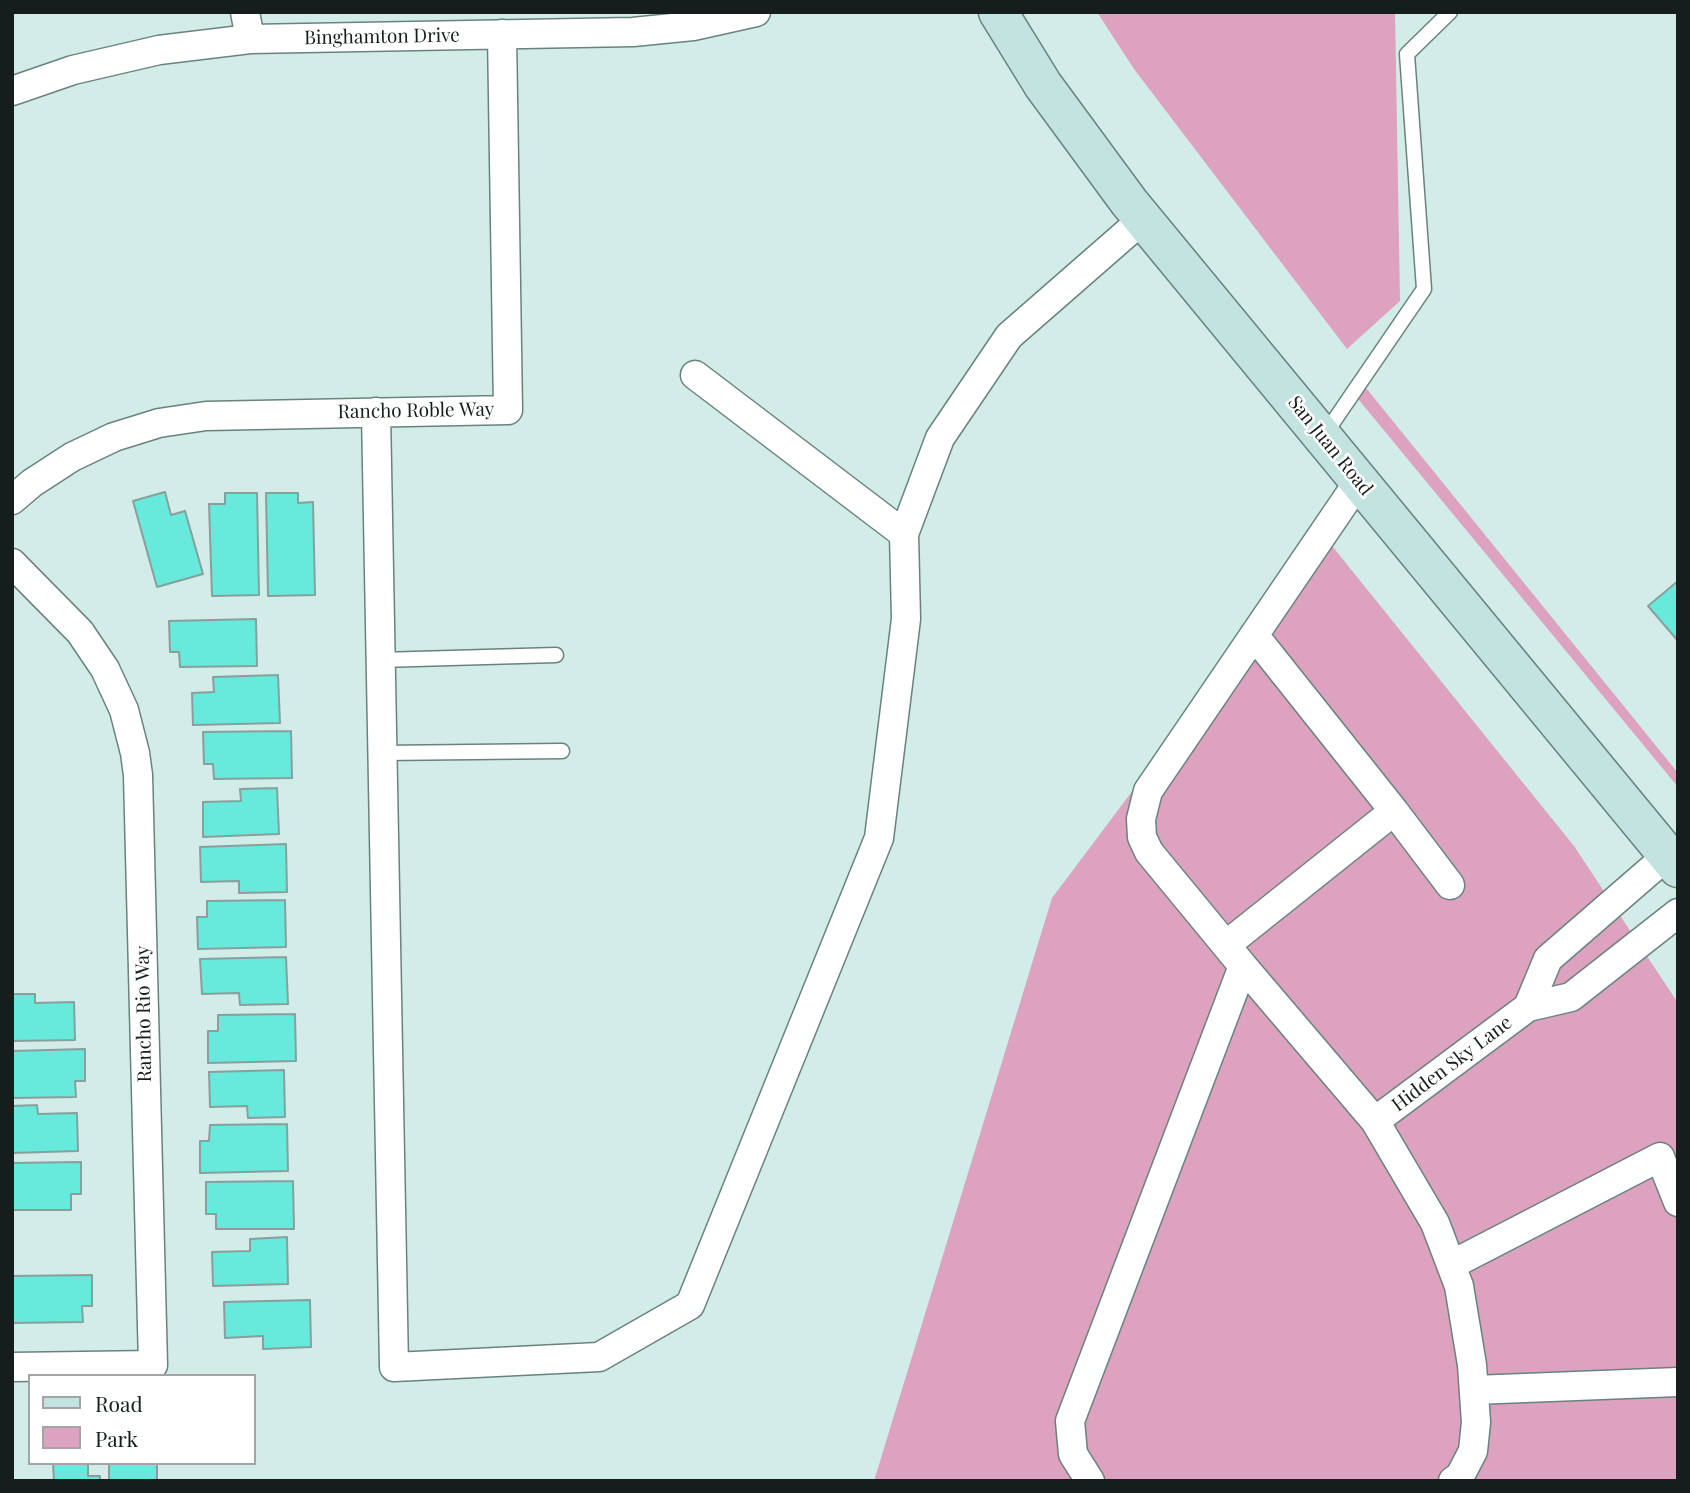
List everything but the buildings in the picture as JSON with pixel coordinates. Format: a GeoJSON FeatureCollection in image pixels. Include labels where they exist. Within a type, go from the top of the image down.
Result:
{"type":"FeatureCollection","features":[{"type":"Feature","properties":{"kind":"main road","name":"San Juan Road"},"geometry":{"type":"LineString","coordinates":[[998,12],[1043,85],[1143,219],[1673,862]]}},
{"type":"Feature","properties":{"kind":"street","name":"Binghamton Drive"},"geometry":{"type":"LineString","coordinates":[[12,91],[73,70],[248,26],[502,34],[756,12]]}},
{"type":"Feature","properties":{"kind":"street","name":"Rancho Roble Way"},"geometry":{"type":"LineString","coordinates":[[12,500],[32,483],[72,457],[114,437],[159,423],[206,416],[508,410],[502,34]]}},
{"type":"Feature","properties":{"kind":"street"},"geometry":{"type":"LineString","coordinates":[[376,412],[394,1367],[599,1357],[690,1305],[879,838],[906,620],[904,534],[940,438],[1009,336],[1143,219]]}},
{"type":"Feature","properties":{"kind":"street"},"geometry":{"type":"LineString","coordinates":[[695,376],[904,534]]}},
{"type":"Feature","properties":{"kind":"street"},"geometry":{"type":"LineString","coordinates":[[1359,481],[1148,791],[1141,819],[1142,837],[1149,852],[1375,1122],[1435,1223],[1458,1286],[1474,1390],[1476,1422],[1473,1451],[1460,1476],[1453,1481]]}},
{"type":"Feature","properties":{"kind":"street","name":"Rancho Rio Way"},"geometry":{"type":"LineString","coordinates":[[12,563],[80,632],[106,669],[124,710],[135,753],[138,775],[153,1365],[12,1367]]}},
{"type":"Feature","properties":{"kind":"street"},"geometry":{"type":"LineString","coordinates":[[1254,635],[1451,885]]}},
{"type":"Feature","properties":{"kind":"street"},"geometry":{"type":"LineString","coordinates":[[1090,1481],[1073,1454],[1070,1421],[1235,956],[1394,811]]}},
{"type":"Feature","properties":{"kind":"street","name":"Hidden Sky Lane"},"geometry":{"type":"LineString","coordinates":[[1528,1007],[1548,959],[1673,862]]}},
{"type":"Feature","properties":{"kind":"street","name":"Hidden Sky Lane"},"geometry":{"type":"LineString","coordinates":[[1375,1122],[1528,1007],[1571,997],[1678,913]]}},
{"type":"Feature","properties":{"kind":"street"},"geometry":{"type":"LineString","coordinates":[[1569,941],[1597,976]]}},
{"type":"Feature","properties":{"kind":"street"},"geometry":{"type":"LineString","coordinates":[[1451,1265],[1660,1157],[1678,1202]]}},
{"type":"Feature","properties":{"kind":"street"},"geometry":{"type":"LineString","coordinates":[[1474,1390],[1678,1382]]}},
{"type":"Feature","properties":{"kind":"lane"},"geometry":{"type":"LineString","coordinates":[[1323,437],[1424,289],[1407,54],[1450,12]]}},
{"type":"Feature","properties":{"kind":"lane"},"geometry":{"type":"LineString","coordinates":[[380,660],[556,655]]}},
{"type":"Feature","properties":{"kind":"lane"},"geometry":{"type":"LineString","coordinates":[[382,753],[562,751]]}},
{"type":"Feature","properties":{"kind":"green space"},"geometry":{"type":"Polygon","coordinates":[[[1097,12],[1395,12],[1400,301],[1347,349],[1134,69],[1097,12]]]}},
{"type":"Feature","properties":{"kind":"green space"},"geometry":{"type":"Polygon","coordinates":[[[1362,383],[1678,773],[1678,787],[1354,394],[1362,383]]]}},
{"type":"Feature","properties":{"kind":"green space"},"geometry":{"type":"Polygon","coordinates":[[[1324,536],[1574,846],[1678,1003],[1678,1481],[874,1481],[1052,898],[1324,536]]]}}]}
